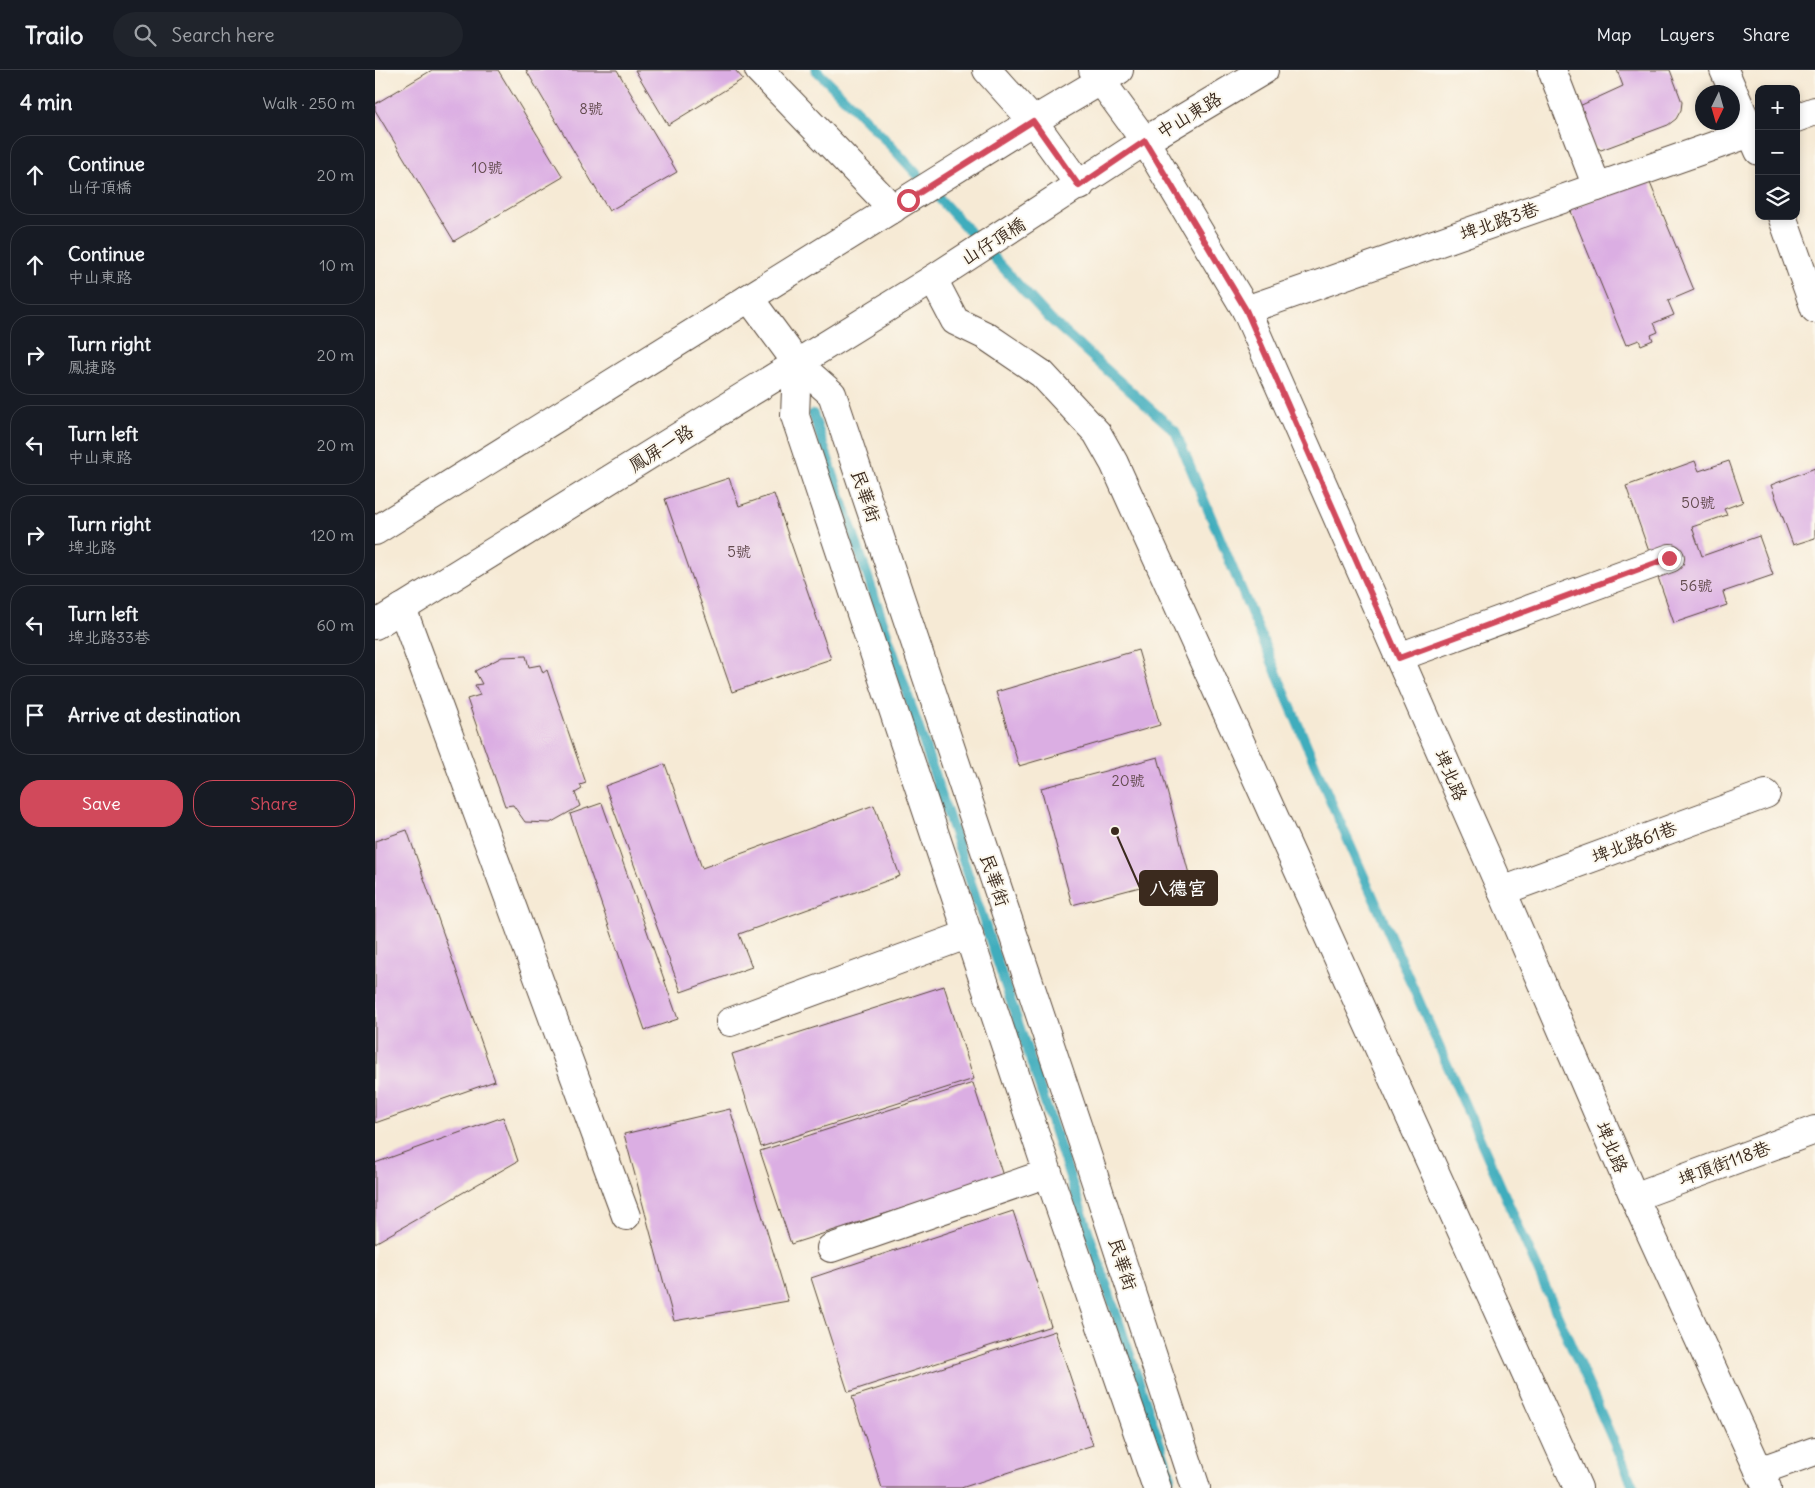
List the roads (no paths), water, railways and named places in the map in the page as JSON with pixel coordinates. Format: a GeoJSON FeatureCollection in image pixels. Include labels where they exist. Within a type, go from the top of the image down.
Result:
{"type":"FeatureCollection","features":[{"type":"Feature","properties":{"kind":"street"},"geometry":{"type":"LineString","coordinates":[[759,70],[901,204]]}},
{"type":"Feature","properties":{"kind":"street"},"geometry":{"type":"LineString","coordinates":[[987,70],[1033,121],[1079,186]]}},
{"type":"Feature","properties":{"kind":"street","name":"中山東路"},"geometry":{"type":"LineString","coordinates":[[1040,211],[1145,141],[1264,70]]}},
{"type":"Feature","properties":{"kind":"street"},"geometry":{"type":"LineString","coordinates":[[1552,70],[1597,187]]}},
{"type":"Feature","properties":{"kind":"street"},"geometry":{"type":"LineString","coordinates":[[1724,70],[1755,134]]}},
{"type":"Feature","properties":{"kind":"street"},"geometry":{"type":"LineString","coordinates":[[375,531],[901,204],[1105,74]]}},
{"type":"Feature","properties":{"kind":"street","name":"埤北路"},"geometry":{"type":"LineString","coordinates":[[1105,74],[1246,310],[1502,891],[1633,1197],[1763,1479]]}},
{"type":"Feature","properties":{"kind":"street"},"geometry":{"type":"LineString","coordinates":[[1800,117],[1815,111]]}},
{"type":"Feature","properties":{"kind":"street","name":"埤北路3巷"},"geometry":{"type":"LineString","coordinates":[[1246,310],[1597,187],[1755,139]]}},
{"type":"Feature","properties":{"kind":"street","name":"山仔頂橋"},"geometry":{"type":"LineString","coordinates":[[940,275],[1040,211]]}},
{"type":"Feature","properties":{"kind":"street"},"geometry":{"type":"LineString","coordinates":[[1783,220],[1815,309]]}},
{"type":"Feature","properties":{"kind":"street"},"geometry":{"type":"LineString","coordinates":[[940,275],[955,321],[986,336],[1042,374],[1097,433],[1114,463],[1578,1488]]}},
{"type":"Feature","properties":{"kind":"street","name":"鳳屏一路"},"geometry":{"type":"LineString","coordinates":[[375,625],[940,275]]}},
{"type":"Feature","properties":{"kind":"street","name":"民華街"},"geometry":{"type":"LineString","coordinates":[[749,298],[797,363],[832,394],[1089,1161],[1196,1488]]}},
{"type":"Feature","properties":{"kind":"street"},"geometry":{"type":"LineString","coordinates":[[797,363],[795,416],[1047,1173],[1157,1488]]}},
{"type":"Feature","properties":{"kind":"street"},"geometry":{"type":"LineString","coordinates":[[1399,658],[1669,558]]}},
{"type":"Feature","properties":{"kind":"street"},"geometry":{"type":"LineString","coordinates":[[402,608],[626,1216]]}},
{"type":"Feature","properties":{"kind":"street","name":"埤北路61巷"},"geometry":{"type":"LineString","coordinates":[[1502,891],[1765,794]]}},
{"type":"Feature","properties":{"kind":"street"},"geometry":{"type":"LineString","coordinates":[[730,1022],[969,934]]}},
{"type":"Feature","properties":{"kind":"street","name":"埤頂街118巷"},"geometry":{"type":"LineString","coordinates":[[1633,1197],[1815,1130]]}},
{"type":"Feature","properties":{"kind":"street"},"geometry":{"type":"LineString","coordinates":[[831,1248],[1047,1173]]}},
{"type":"Feature","properties":{"kind":"street"},"geometry":{"type":"LineString","coordinates":[[1763,1479],[1815,1451]]}},
{"type":"Feature","properties":{"kind":"waterway"},"geometry":{"type":"LineString","coordinates":[[816,70],[880,134],[1050,319],[1175,431],[1321,779],[1634,1488]]}},
{"type":"Feature","properties":{"kind":"waterway"},"geometry":{"type":"LineString","coordinates":[[813,414],[1171,1477]]}},
{"type":"Feature","properties":{"kind":"place","name":"八德宮"},"geometry":{"type":"Point","coordinates":[1115,831]}}]}
